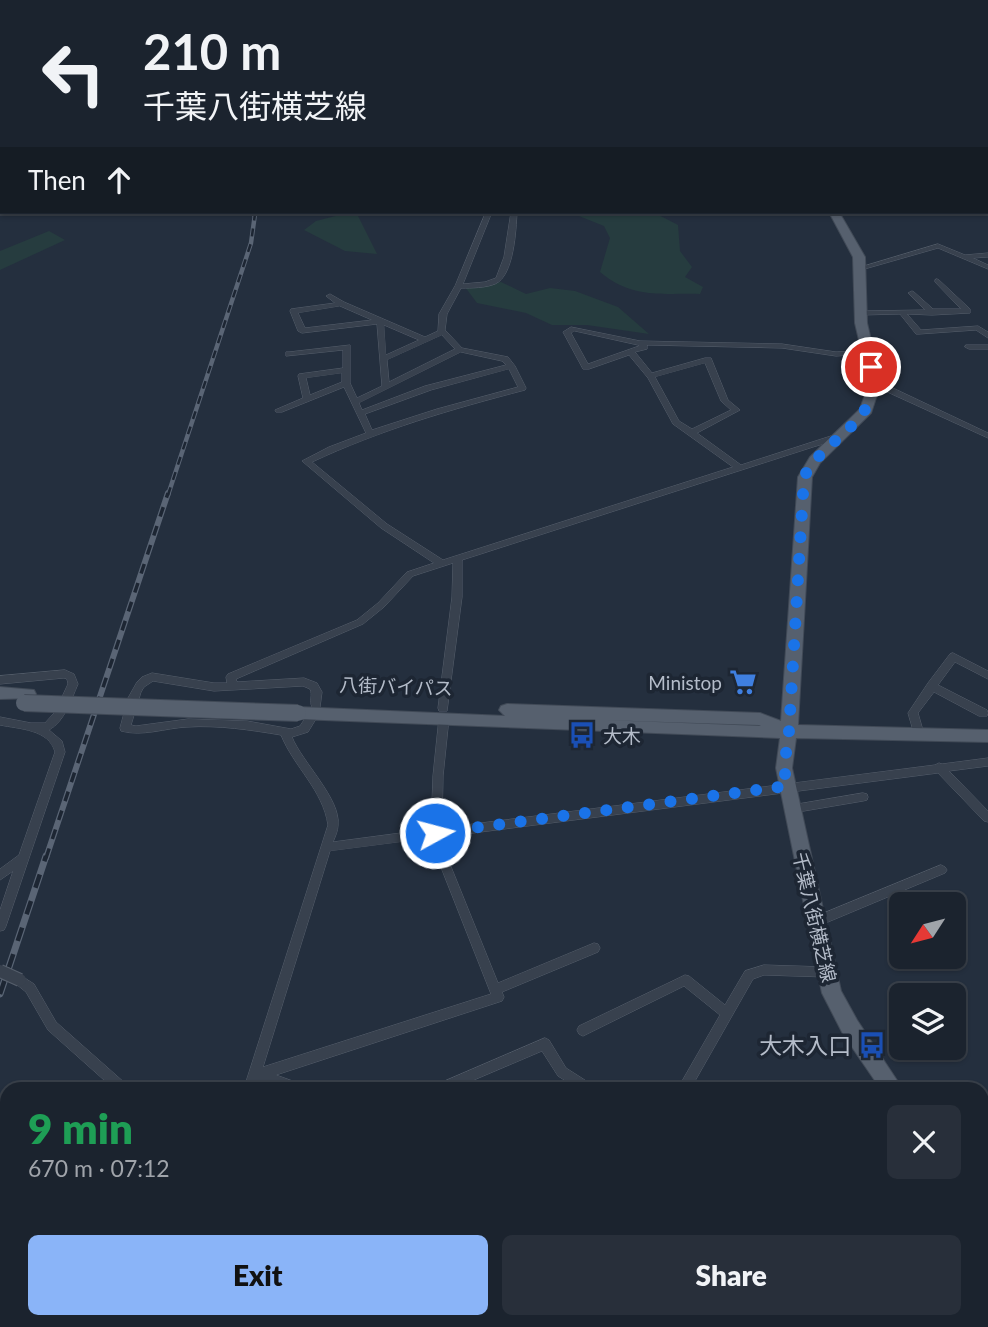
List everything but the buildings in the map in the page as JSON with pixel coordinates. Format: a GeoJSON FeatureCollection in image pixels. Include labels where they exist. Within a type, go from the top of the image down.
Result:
{"type":"FeatureCollection","features":[{"type":"Feature","properties":{"kind":"main road"},"geometry":{"type":"LineString","coordinates":[[835,214],[859,257],[861,313],[875,383]]}},
{"type":"Feature","properties":{"kind":"main road","name":"千葉八街横芝線"},"geometry":{"type":"LineString","coordinates":[[875,383],[866,410],[808,469],[803,486],[789,731],[784,768],[826,972],[840,1011],[888,1082]]}},
{"type":"Feature","properties":{"kind":"main road","name":"八街バイパス"},"geometry":{"type":"LineString","coordinates":[[0,693],[26,699]]}},
{"type":"Feature","properties":{"kind":"main road","name":"八街バイパス"},"geometry":{"type":"LineString","coordinates":[[0,702],[26,699],[443,713],[764,733],[789,731],[988,736]]}},
{"type":"Feature","properties":{"kind":"street"},"geometry":{"type":"LineString","coordinates":[[442,564],[356,505],[306,461],[370,434],[454,406],[522,388],[505,359],[460,350],[441,330],[443,314],[459,286],[488,214]]}},
{"type":"Feature","properties":{"kind":"street"},"geometry":{"type":"LineString","coordinates":[[459,286],[499,279],[507,258],[514,214]]}},
{"type":"Feature","properties":{"kind":"street"},"geometry":{"type":"LineString","coordinates":[[861,268],[935,246],[985,265]]}},
{"type":"Feature","properties":{"kind":"street"},"geometry":{"type":"LineString","coordinates":[[961,258],[988,255]]}},
{"type":"Feature","properties":{"kind":"street"},"geometry":{"type":"LineString","coordinates":[[861,313],[967,311],[937,281]]}},
{"type":"Feature","properties":{"kind":"street"},"geometry":{"type":"LineString","coordinates":[[912,293],[932,313]]}},
{"type":"Feature","properties":{"kind":"street"},"geometry":{"type":"LineString","coordinates":[[330,296],[341,304],[425,340]]}},
{"type":"Feature","properties":{"kind":"street"},"geometry":{"type":"LineString","coordinates":[[341,304],[294,311],[302,331],[380,321]]}},
{"type":"Feature","properties":{"kind":"street"},"geometry":{"type":"LineString","coordinates":[[903,314],[919,332],[978,328],[988,336]]}},
{"type":"Feature","properties":{"kind":"street"},"geometry":{"type":"LineString","coordinates":[[380,321],[386,386]]}},
{"type":"Feature","properties":{"kind":"street"},"geometry":{"type":"LineString","coordinates":[[640,343],[645,347],[586,367],[567,332],[573,329],[640,343],[782,346],[836,354],[868,352]]}},
{"type":"Feature","properties":{"kind":"street"},"geometry":{"type":"LineString","coordinates":[[383,359],[443,332]]}},
{"type":"Feature","properties":{"kind":"street"},"geometry":{"type":"LineString","coordinates":[[289,354],[347,347],[346,383],[370,434]]}},
{"type":"Feature","properties":{"kind":"street"},"geometry":{"type":"LineString","coordinates":[[969,347],[988,347]]}},
{"type":"Feature","properties":{"kind":"street"},"geometry":{"type":"LineString","coordinates":[[356,402],[460,350]]}},
{"type":"Feature","properties":{"kind":"street"},"geometry":{"type":"LineString","coordinates":[[631,352],[650,376],[676,422],[740,468]]}},
{"type":"Feature","properties":{"kind":"street"},"geometry":{"type":"LineString","coordinates":[[650,376],[708,360],[725,401],[736,410],[691,433]]}},
{"type":"Feature","properties":{"kind":"street"},"geometry":{"type":"LineString","coordinates":[[361,413],[428,388],[511,366]]}},
{"type":"Feature","properties":{"kind":"street"},"geometry":{"type":"LineString","coordinates":[[307,399],[302,376],[346,370]]}},
{"type":"Feature","properties":{"kind":"street"},"geometry":{"type":"LineString","coordinates":[[279,410],[346,383]]}},
{"type":"Feature","properties":{"kind":"street"},"geometry":{"type":"LineString","coordinates":[[875,383],[988,436]]}},
{"type":"Feature","properties":{"kind":"street"},"geometry":{"type":"LineString","coordinates":[[233,687],[231,677],[289,650],[347,629],[370,615],[410,574],[810,444],[834,438],[838,440]]}},
{"type":"Feature","properties":{"kind":"street"},"geometry":{"type":"LineString","coordinates":[[257,1075],[498,997],[435,833],[443,713],[457,597],[458,558]]}},
{"type":"Feature","properties":{"kind":"street"},"geometry":{"type":"LineString","coordinates":[[919,734],[913,713],[953,657],[988,675]]}},
{"type":"Feature","properties":{"kind":"street"},"geometry":{"type":"LineString","coordinates":[[0,680],[59,674],[71,677],[73,684],[55,720],[41,729]]}},
{"type":"Feature","properties":{"kind":"street"},"geometry":{"type":"LineString","coordinates":[[146,678],[199,686],[233,687],[304,682],[314,686],[317,692],[307,709],[304,729],[285,732],[247,725],[188,723],[136,730],[125,728],[138,687],[146,678]]}},
{"type":"Feature","properties":{"kind":"street"},"geometry":{"type":"LineString","coordinates":[[931,686],[984,713]]}},
{"type":"Feature","properties":{"kind":"street"},"geometry":{"type":"LineString","coordinates":[[0,721],[41,729],[58,744],[60,752],[0,926]]}},
{"type":"Feature","properties":{"kind":"street"},"geometry":{"type":"LineString","coordinates":[[253,1082],[333,825],[331,811],[289,746],[285,732]]}},
{"type":"Feature","properties":{"kind":"street"},"geometry":{"type":"LineString","coordinates":[[327,847],[988,762]]}},
{"type":"Feature","properties":{"kind":"street"},"geometry":{"type":"LineString","coordinates":[[939,767],[988,818]]}},
{"type":"Feature","properties":{"kind":"street"},"geometry":{"type":"LineString","coordinates":[[792,809],[863,797]]}},
{"type":"Feature","properties":{"kind":"street"},"geometry":{"type":"LineString","coordinates":[[0,875],[21,859]]}},
{"type":"Feature","properties":{"kind":"street"},"geometry":{"type":"LineString","coordinates":[[816,922],[941,870]]}},
{"type":"Feature","properties":{"kind":"street"},"geometry":{"type":"LineString","coordinates":[[496,989],[594,948]]}},
{"type":"Feature","properties":{"kind":"street"},"geometry":{"type":"LineString","coordinates":[[0,971],[30,988],[52,1026],[115,1082]]}},
{"type":"Feature","properties":{"kind":"street"},"geometry":{"type":"LineString","coordinates":[[687,1082],[749,975],[756,971],[826,972]]}},
{"type":"Feature","properties":{"kind":"street"},"geometry":{"type":"LineString","coordinates":[[583,1030],[685,980],[727,1013]]}},
{"type":"Feature","properties":{"kind":"street"},"geometry":{"type":"LineString","coordinates":[[456,1082],[545,1044],[562,1072],[578,1082]]}},
{"type":"Feature","properties":{"kind":"street"},"geometry":{"type":"LineString","coordinates":[[257,1075],[279,1082]]}},
{"type":"Feature","properties":{"kind":"green space"},"geometry":{"type":"Polygon","coordinates":[[[343,214],[357,214],[377,254],[345,251],[304,230],[316,221],[343,214]]]}},
{"type":"Feature","properties":{"kind":"green space"},"geometry":{"type":"Polygon","coordinates":[[[574,214],[657,214],[678,225],[680,251],[692,267],[685,277],[703,287],[700,294],[647,293],[612,281],[600,272],[610,238],[604,226],[574,214]]]}},
{"type":"Feature","properties":{"kind":"green space"},"geometry":{"type":"Polygon","coordinates":[[[49,231],[65,240],[0,270],[0,251],[49,231]]]}},
{"type":"Feature","properties":{"kind":"green space"},"geometry":{"type":"Polygon","coordinates":[[[501,282],[526,294],[550,288],[575,291],[618,307],[649,334],[587,325],[552,325],[526,313],[477,303],[465,287],[501,282]]]}},
{"type":"Feature","properties":{"kind":"railway"},"geometry":{"type":"LineString","coordinates":[[168,495],[251,243],[255,214]]}},
{"type":"Feature","properties":{"kind":"railway"},"geometry":{"type":"LineString","coordinates":[[46,858],[168,493]]}},
{"type":"Feature","properties":{"kind":"railway"},"geometry":{"type":"LineString","coordinates":[[0,994],[46,856]]}},
{"type":"Feature","properties":{"kind":"place","name":"Ministop"},"geometry":{"type":"Point","coordinates":[743,682]}},
{"type":"Feature","properties":{"kind":"place","name":"大木"},"geometry":{"type":"Point","coordinates":[582,735]}},
{"type":"Feature","properties":{"kind":"place","name":"大木入口"},"geometry":{"type":"Point","coordinates":[872,1045]}},
{"type":"Feature","properties":{"kind":"route"},"geometry":{"type":"LineString","coordinates":[[435,833],[787,786],[784,768],[789,731],[804,477],[815,460],[866,410],[875,383],[871,367]]}}]}
